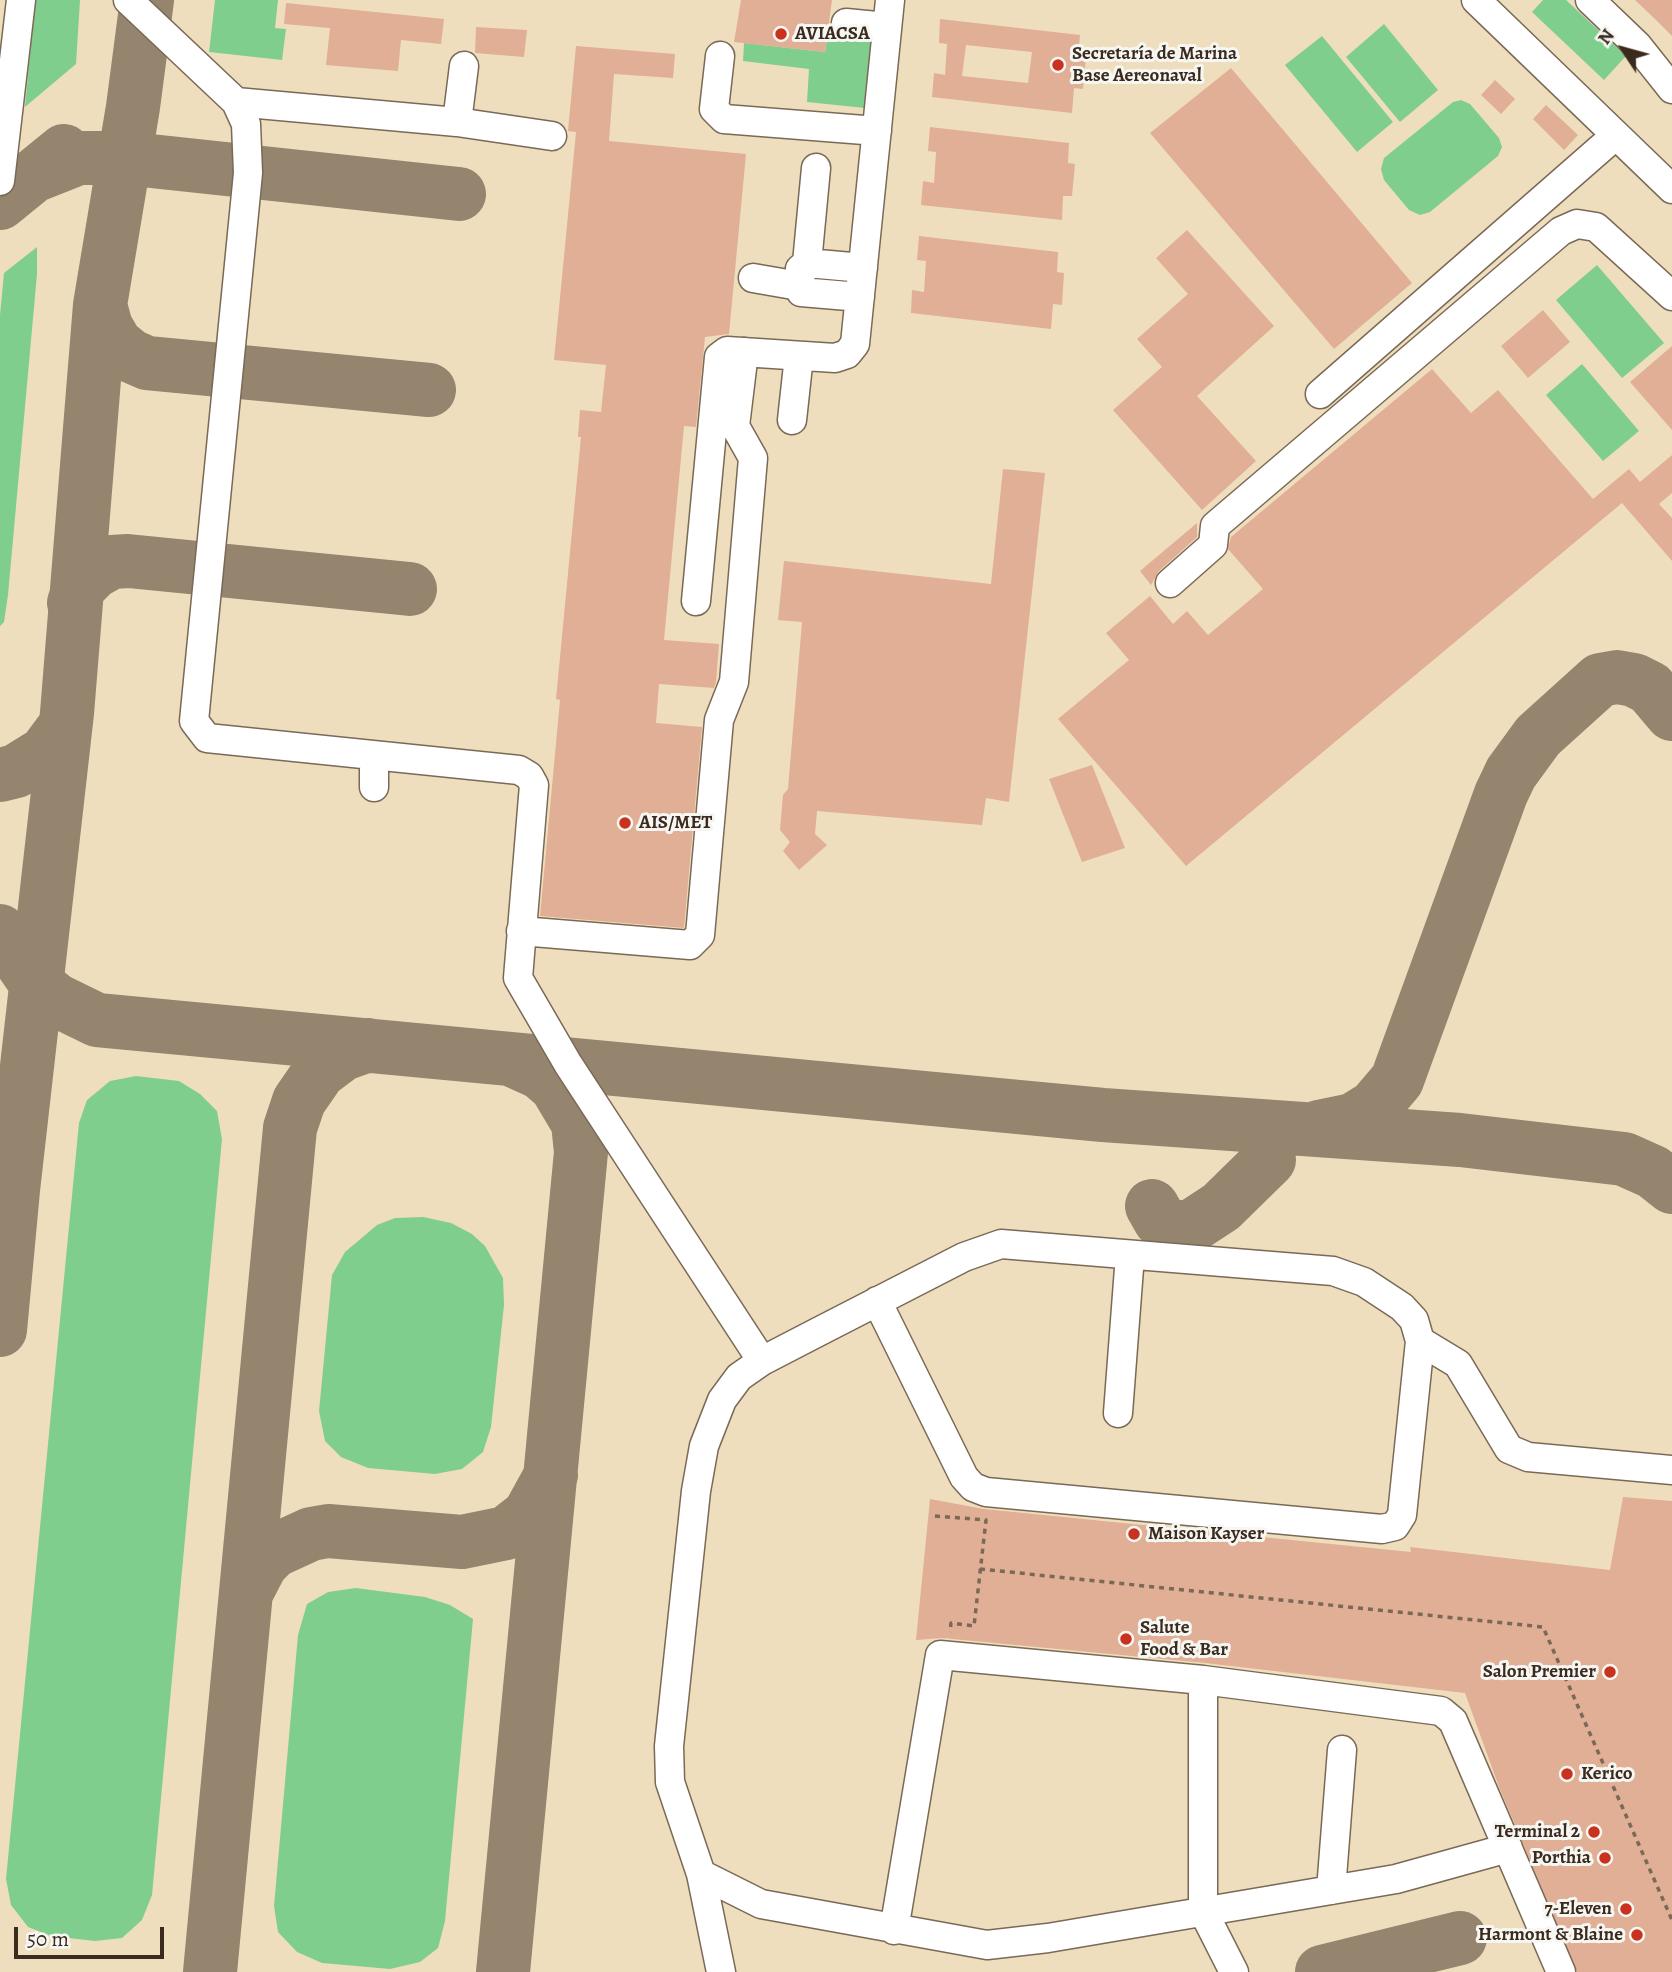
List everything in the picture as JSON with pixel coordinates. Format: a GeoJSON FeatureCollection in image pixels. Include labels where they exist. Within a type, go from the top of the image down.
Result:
{"type":"FeatureCollection","features":[{"type":"Feature","properties":{"kind":"street"},"geometry":{"type":"LineString","coordinates":[[0,181],[21,0]]}},
{"type":"Feature","properties":{"kind":"street"},"geometry":{"type":"LineString","coordinates":[[128,0],[236,102],[246,124],[248,173],[194,721],[207,738],[519,770],[529,776],[534,785],[519,978],[524,993],[762,1361]]}},
{"type":"Feature","properties":{"kind":"street"},"geometry":{"type":"LineString","coordinates":[[1476,0],[1672,189]]}},
{"type":"Feature","properties":{"kind":"street"},"geometry":{"type":"LineString","coordinates":[[1590,0],[1637,45],[1672,89]]}},
{"type":"Feature","properties":{"kind":"street"},"geometry":{"type":"LineString","coordinates":[[696,601],[719,357],[727,351],[835,358],[846,354],[855,344],[889,14],[846,23]]}},
{"type":"Feature","properties":{"kind":"street"},"geometry":{"type":"LineString","coordinates":[[720,56],[713,109],[724,119],[877,131]]}},
{"type":"Feature","properties":{"kind":"street"},"geometry":{"type":"LineString","coordinates":[[457,122],[464,66]]}},
{"type":"Feature","properties":{"kind":"street"},"geometry":{"type":"LineString","coordinates":[[236,102],[457,122],[552,136]]}},
{"type":"Feature","properties":{"kind":"street"},"geometry":{"type":"LineString","coordinates":[[1320,394],[1616,135]]}},
{"type":"Feature","properties":{"kind":"street"},"geometry":{"type":"LineString","coordinates":[[816,168],[801,292],[860,297]]}},
{"type":"Feature","properties":{"kind":"street"},"geometry":{"type":"LineString","coordinates":[[1170,583],[1213,545],[1214,526],[1561,231],[1577,224],[1596,227],[1672,296]]}},
{"type":"Feature","properties":{"kind":"street"},"geometry":{"type":"LineString","coordinates":[[753,278],[863,268]]}},
{"type":"Feature","properties":{"kind":"street"},"geometry":{"type":"LineString","coordinates":[[521,931],[690,945],[696,942],[700,935],[719,720],[734,682],[753,458],[735,426],[744,352]]}},
{"type":"Feature","properties":{"kind":"street"},"geometry":{"type":"LineString","coordinates":[[792,420],[799,356]]}},
{"type":"Feature","properties":{"kind":"street"},"geometry":{"type":"LineString","coordinates":[[374,756],[374,787]]}},
{"type":"Feature","properties":{"kind":"street"},"geometry":{"type":"LineString","coordinates":[[721,1972],[701,1874],[673,1791],[669,1746],[696,1491],[704,1446],[722,1400],[739,1377],[762,1361],[877,1301],[983,1248],[1001,1244],[1333,1271],[1364,1282],[1402,1307],[1413,1320],[1420,1341],[1402,1515],[1395,1526],[1382,1529],[986,1492],[973,1487],[964,1477],[877,1301]]}},
{"type":"Feature","properties":{"kind":"street"},"geometry":{"type":"LineString","coordinates":[[1118,1413],[1130,1255]]}},
{"type":"Feature","properties":{"kind":"street"},"geometry":{"type":"LineString","coordinates":[[1420,1341],[1458,1364],[1509,1449],[1528,1457],[1672,1471]]}},
{"type":"Feature","properties":{"kind":"street"},"geometry":{"type":"LineString","coordinates":[[894,1930],[940,1655],[1203,1680],[1441,1711],[1453,1721],[1561,1972]]}},
{"type":"Feature","properties":{"kind":"street"},"geometry":{"type":"LineString","coordinates":[[1203,1680],[1203,1911],[1234,1972]]}},
{"type":"Feature","properties":{"kind":"street"},"geometry":{"type":"LineString","coordinates":[[1331,1890],[1342,1750]]}},
{"type":"Feature","properties":{"kind":"street"},"geometry":{"type":"LineString","coordinates":[[701,1874],[761,1904],[987,1945],[1048,1938],[1396,1879],[1508,1848]]}},
{"type":"Feature","properties":{"kind":"path"},"geometry":{"type":"LineString","coordinates":[[935,1516],[986,1520],[975,1626],[951,1623],[950,1633]]}},
{"type":"Feature","properties":{"kind":"path"},"geometry":{"type":"LineString","coordinates":[[980,1569],[1544,1627],[1672,1920]]}},
{"type":"Feature","properties":{"kind":"green space"},"geometry":{"type":"Polygon","coordinates":[[[35,0],[80,0],[76,64],[25,107],[35,0]]]}},
{"type":"Feature","properties":{"kind":"green space"},"geometry":{"type":"Polygon","coordinates":[[[215,0],[278,0],[275,28],[286,29],[282,60],[209,52],[215,0]]]}},
{"type":"Feature","properties":{"kind":"green space"},"geometry":{"type":"Polygon","coordinates":[[[1543,0],[1566,0],[1626,56],[1604,80],[1532,12],[1543,0]]]}},
{"type":"Feature","properties":{"kind":"green space"},"geometry":{"type":"Polygon","coordinates":[[[1384,24],[1438,90],[1400,122],[1346,57],[1384,24]]]}},
{"type":"Feature","properties":{"kind":"green space"},"geometry":{"type":"Polygon","coordinates":[[[829,26],[874,34],[865,108],[807,102],[809,69],[743,61],[744,43],[825,52],[829,26]]]}},
{"type":"Feature","properties":{"kind":"green space"},"geometry":{"type":"Polygon","coordinates":[[[1322,36],[1393,122],[1357,152],[1285,65],[1322,36]]]}},
{"type":"Feature","properties":{"kind":"green space"},"geometry":{"type":"Polygon","coordinates":[[[1461,100],[1470,104],[1499,138],[1502,147],[1498,156],[1430,212],[1420,215],[1409,210],[1384,180],[1381,169],[1384,158],[1453,102],[1461,100]]]}},
{"type":"Feature","properties":{"kind":"green space"},"geometry":{"type":"Polygon","coordinates":[[[37,247],[37,274],[8,595],[4,622],[0,626],[0,315],[4,273],[37,247]]]}},
{"type":"Feature","properties":{"kind":"green space"},"geometry":{"type":"Polygon","coordinates":[[[1597,265],[1664,343],[1622,378],[1556,300],[1597,265]]]}},
{"type":"Feature","properties":{"kind":"green space"},"geometry":{"type":"Polygon","coordinates":[[[1582,364],[1639,431],[1603,461],[1546,395],[1582,364]]]}},
{"type":"Feature","properties":{"kind":"green space"},"geometry":{"type":"Polygon","coordinates":[[[136,1076],[179,1081],[200,1094],[217,1111],[222,1139],[152,1895],[142,1920],[122,1938],[95,1941],[51,1936],[28,1927],[11,1905],[6,1879],[79,1123],[87,1100],[110,1081],[136,1076]]]}},
{"type":"Feature","properties":{"kind":"green space"},"geometry":{"type":"Polygon","coordinates":[[[423,1217],[451,1223],[472,1234],[485,1246],[503,1278],[504,1305],[491,1427],[483,1452],[462,1469],[435,1474],[368,1468],[341,1457],[325,1441],[319,1411],[332,1275],[345,1252],[377,1225],[395,1218],[423,1217]]]}},
{"type":"Feature","properties":{"kind":"green space"},"geometry":{"type":"Polygon","coordinates":[[[356,1588],[425,1597],[450,1605],[473,1619],[445,1921],[438,1948],[420,1962],[390,1969],[322,1963],[297,1952],[278,1932],[274,1906],[298,1635],[307,1604],[328,1592],[356,1588]]]}},
{"type":"Feature","properties":{"kind":"building","name":"AVIACSA"},"geometry":{"type":"Polygon","coordinates":[[[741,0],[832,0],[825,52],[734,42],[741,0]]]}},
{"type":"Feature","properties":{"kind":"building"},"geometry":{"type":"Polygon","coordinates":[[[1635,0],[1672,0],[1672,36],[1655,19],[1635,0]]]}},
{"type":"Feature","properties":{"kind":"building"},"geometry":{"type":"Polygon","coordinates":[[[286,3],[444,19],[441,44],[401,40],[398,71],[326,65],[330,28],[284,24],[286,3]]]}},
{"type":"Feature","properties":{"kind":"building","name":"Secretaría de Marina Base Aereonaval"},"geometry":{"type":"Polygon","coordinates":[[[940,19],[1080,35],[1078,56],[1086,57],[1083,89],[1074,88],[1072,113],[932,97],[934,73],[945,75],[947,44],[939,43],[940,19]],[[966,45],[962,76],[1028,83],[1032,52],[966,45]]]}},
{"type":"Feature","properties":{"kind":"building"},"geometry":{"type":"Polygon","coordinates":[[[476,27],[527,30],[524,57],[475,53],[476,27]]]}},
{"type":"Feature","properties":{"kind":"building"},"geometry":{"type":"Polygon","coordinates":[[[576,46],[675,54],[673,78],[614,74],[609,141],[746,154],[729,334],[705,337],[696,427],[684,426],[664,640],[719,644],[716,682],[714,688],[659,684],[656,723],[702,727],[684,928],[540,916],[560,700],[556,699],[581,437],[578,437],[580,410],[601,412],[606,365],[554,360],[576,132],[568,131],[576,46]]]}},
{"type":"Feature","properties":{"kind":"building"},"geometry":{"type":"Polygon","coordinates":[[[1231,68],[1412,283],[1334,349],[1150,133],[1231,68]]]}},
{"type":"Feature","properties":{"kind":"building"},"geometry":{"type":"Polygon","coordinates":[[[1495,80],[1515,99],[1501,114],[1481,95],[1495,80]]]}},
{"type":"Feature","properties":{"kind":"building"},"geometry":{"type":"Polygon","coordinates":[[[1546,105],[1578,135],[1564,150],[1533,119],[1546,105]]]}},
{"type":"Feature","properties":{"kind":"building"},"geometry":{"type":"Polygon","coordinates":[[[930,127],[1069,143],[1068,163],[1075,164],[1072,196],[1063,196],[1062,220],[921,205],[923,181],[934,183],[936,152],[928,151],[930,127]]]}},
{"type":"Feature","properties":{"kind":"building"},"geometry":{"type":"Polygon","coordinates":[[[1187,230],[1274,326],[1197,396],[1256,461],[1202,510],[1113,410],[1162,367],[1137,339],[1188,294],[1156,258],[1187,230]]]}},
{"type":"Feature","properties":{"kind":"building"},"geometry":{"type":"Polygon","coordinates":[[[919,236],[1058,252],[1057,272],[1064,273],[1062,305],[1053,304],[1051,329],[911,313],[912,290],[924,292],[926,261],[917,260],[919,236]]]}},
{"type":"Feature","properties":{"kind":"building"},"geometry":{"type":"Polygon","coordinates":[[[1543,310],[1570,342],[1528,378],[1501,346],[1543,310]]]}},
{"type":"Feature","properties":{"kind":"building"},"geometry":{"type":"Polygon","coordinates":[[[1672,346],[1672,430],[1630,382],[1672,346]]]}},
{"type":"Feature","properties":{"kind":"building"},"geometry":{"type":"Polygon","coordinates":[[[1432,369],[1471,413],[1498,390],[1593,499],[1629,469],[1640,482],[1672,455],[1672,493],[1659,504],[1672,518],[1672,561],[1622,503],[1186,866],[1058,719],[1129,660],[1106,633],[1150,596],[1173,624],[1187,611],[1208,635],[1263,589],[1228,549],[1231,537],[1432,369]]]}},
{"type":"Feature","properties":{"kind":"building"},"geometry":{"type":"Polygon","coordinates":[[[1003,469],[1045,473],[1009,802],[986,798],[982,825],[817,811],[815,834],[827,845],[799,870],[783,851],[790,842],[780,830],[783,795],[788,789],[802,622],[778,620],[784,561],[991,584],[1003,469]]]}},
{"type":"Feature","properties":{"kind":"building"},"geometry":{"type":"Polygon","coordinates":[[[1197,523],[1197,537],[1159,571],[1151,585],[1140,571],[1197,523]]]}},
{"type":"Feature","properties":{"kind":"building"},"geometry":{"type":"Polygon","coordinates":[[[1092,765],[1125,848],[1082,862],[1049,779],[1092,765]]]}},
{"type":"Feature","properties":{"kind":"building","name":"Terminal 2"},"geometry":{"type":"Polygon","coordinates":[[[1623,1497],[1672,1501],[1672,1972],[1577,1972],[1499,1787],[1465,1693],[1205,1663],[942,1638],[916,1640],[930,1499],[984,1509],[1411,1552],[1410,1547],[1610,1570],[1623,1497]]]}},
{"type":"Feature","properties":{"kind":"taxiway"},"geometry":{"type":"LineString","coordinates":[[0,1330],[13,1190],[67,713],[100,305],[133,107],[147,0]]}},
{"type":"Feature","properties":{"kind":"taxiway"},"geometry":{"type":"LineString","coordinates":[[0,203],[64,151]]}},
{"type":"Feature","properties":{"kind":"taxiway"},"geometry":{"type":"LineString","coordinates":[[36,175],[79,158],[123,158],[459,194]]}},
{"type":"Feature","properties":{"kind":"taxiway"},"geometry":{"type":"LineString","coordinates":[[100,305],[106,327],[116,344],[131,356],[147,363],[429,390]]}},
{"type":"Feature","properties":{"kind":"taxiway"},"geometry":{"type":"LineString","coordinates":[[74,603],[79,587],[94,572],[112,562],[128,561],[410,589]]}},
{"type":"Feature","properties":{"kind":"taxiway"},"geometry":{"type":"LineString","coordinates":[[1319,1127],[1353,1120],[1374,1107],[1397,1080],[1501,794],[1511,773],[1538,736],[1600,680],[1617,677],[1634,680],[1650,688],[1672,714]]}},
{"type":"Feature","properties":{"kind":"taxiway"},"geometry":{"type":"LineString","coordinates":[[0,775],[16,771],[45,753],[65,726]]}},
{"type":"Feature","properties":{"kind":"taxiway"},"geometry":{"type":"LineString","coordinates":[[0,931],[37,985],[56,1000],[97,1020],[1103,1115],[1460,1140],[1624,1159],[1653,1172],[1672,1187]]}},
{"type":"Feature","properties":{"kind":"taxiway"},"geometry":{"type":"LineString","coordinates":[[210,1972],[290,1128],[299,1101],[319,1072],[343,1054],[368,1045]]}},
{"type":"Feature","properties":{"kind":"taxiway"},"geometry":{"type":"LineString","coordinates":[[503,1972],[581,1152],[578,1123],[556,1086],[541,1073],[510,1059]]}},
{"type":"Feature","properties":{"kind":"taxiway"},"geometry":{"type":"LineString","coordinates":[[1152,1206],[1160,1220],[1171,1226],[1189,1228],[1221,1207],[1269,1160]]}},
{"type":"Feature","properties":{"kind":"taxiway"},"geometry":{"type":"LineString","coordinates":[[247,1591],[261,1564],[274,1551],[311,1534],[328,1531],[462,1542],[506,1533],[529,1515],[551,1475]]}},
{"type":"Feature","properties":{"kind":"taxiway"},"geometry":{"type":"LineString","coordinates":[[1322,1972],[1460,1938]]}},
{"type":"Feature","properties":{"kind":"place","name":"AVIACSA"},"geometry":{"type":"Point","coordinates":[781,34]}},
{"type":"Feature","properties":{"kind":"place","name":"Secretaría de Marina Base Aereonaval"},"geometry":{"type":"Point","coordinates":[1058,65]}},
{"type":"Feature","properties":{"kind":"place","name":"AIS/MET"},"geometry":{"type":"Point","coordinates":[625,823]}},
{"type":"Feature","properties":{"kind":"place","name":"Maison Kayser"},"geometry":{"type":"Point","coordinates":[1134,1534]}},
{"type":"Feature","properties":{"kind":"place","name":"Salute Food & Bar"},"geometry":{"type":"Point","coordinates":[1126,1639]}},
{"type":"Feature","properties":{"kind":"place","name":"Salon Premier"},"geometry":{"type":"Point","coordinates":[1610,1672]}},
{"type":"Feature","properties":{"kind":"place","name":"Kerico"},"geometry":{"type":"Point","coordinates":[1567,1774]}},
{"type":"Feature","properties":{"kind":"place","name":"Terminal 2"},"geometry":{"type":"Point","coordinates":[1594,1832]}},
{"type":"Feature","properties":{"kind":"place","name":"Porthia"},"geometry":{"type":"Point","coordinates":[1605,1858]}},
{"type":"Feature","properties":{"kind":"place","name":"7-Eleven"},"geometry":{"type":"Point","coordinates":[1626,1909]}},
{"type":"Feature","properties":{"kind":"place","name":"Harmont & Blaine"},"geometry":{"type":"Point","coordinates":[1637,1935]}}]}
